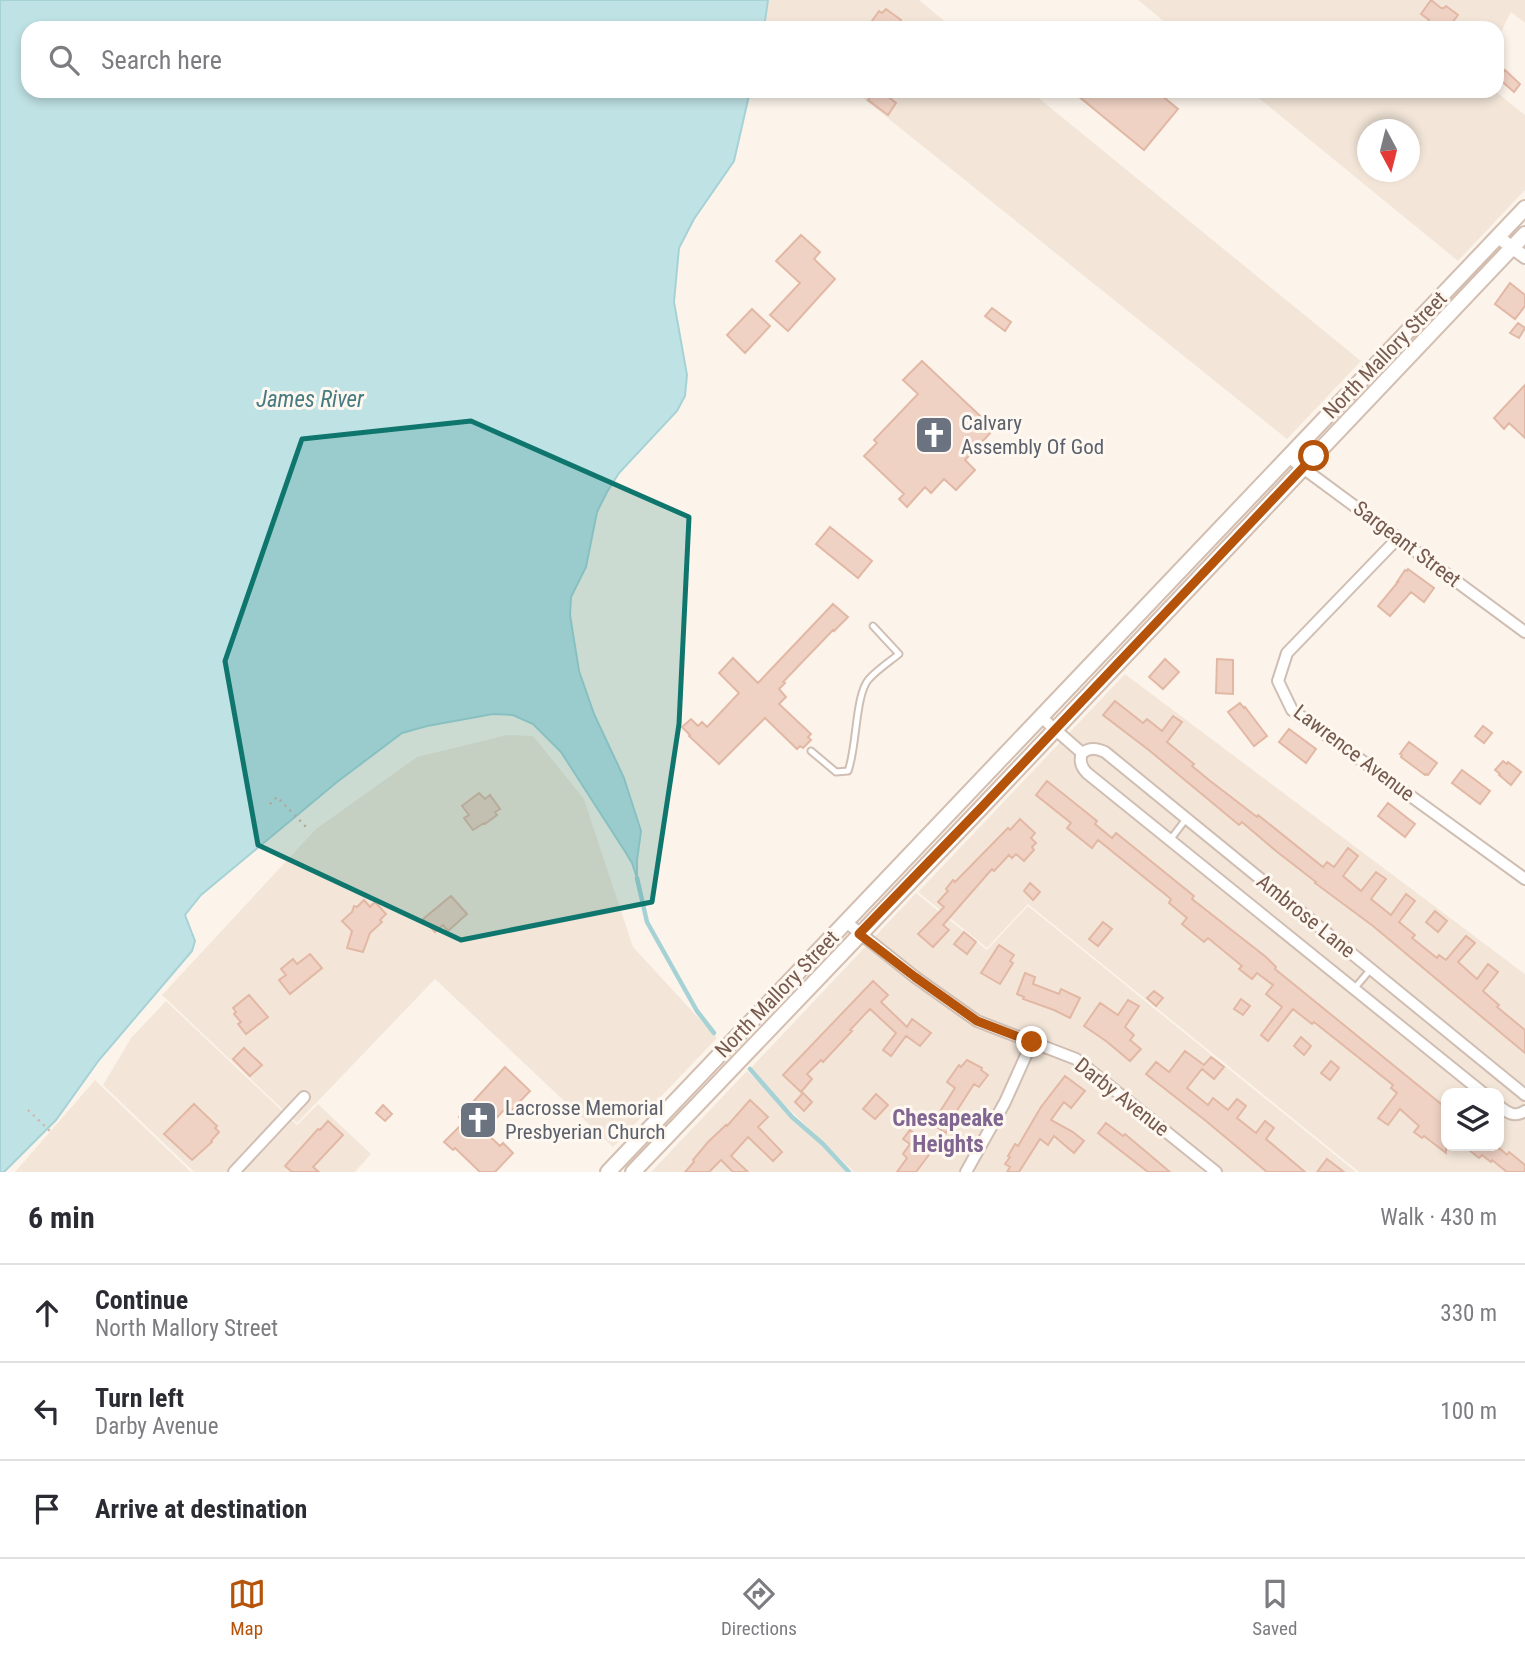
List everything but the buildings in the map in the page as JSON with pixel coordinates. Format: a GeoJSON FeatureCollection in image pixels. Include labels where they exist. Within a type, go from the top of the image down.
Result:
{"type":"FeatureCollection","features":[{"type":"Feature","properties":{"kind":"main road","name":"North Mallory Street"},"geometry":{"type":"LineString","coordinates":[[608,1172],[1525,208]]}},
{"type":"Feature","properties":{"kind":"main road","name":"North Mallory Street"},"geometry":{"type":"LineString","coordinates":[[633,1172],[1525,234]]}},
{"type":"Feature","properties":{"kind":"street"},"geometry":{"type":"LineString","coordinates":[[1498,237],[1525,257]]}},
{"type":"Feature","properties":{"kind":"street","name":"Sargeant Street"},"geometry":{"type":"LineString","coordinates":[[1288,457],[1525,632]]}},
{"type":"Feature","properties":{"kind":"street","name":"Lawrence Avenue"},"geometry":{"type":"LineString","coordinates":[[1398,538],[1287,653],[1278,681],[1292,710],[1525,879]]}},
{"type":"Feature","properties":{"kind":"street","name":"Ambrose Lane"},"geometry":{"type":"LineString","coordinates":[[1041,717],[1082,752]]}},
{"type":"Feature","properties":{"kind":"street","name":"Ambrose Lane"},"geometry":{"type":"LineString","coordinates":[[1082,752],[1090,748],[1105,752],[1525,1095]]}},
{"type":"Feature","properties":{"kind":"street","name":"Ambrose Lane"},"geometry":{"type":"LineString","coordinates":[[1082,752],[1080,761],[1084,770],[1477,1088]]}},
{"type":"Feature","properties":{"kind":"street","name":"Darby Avenue"},"geometry":{"type":"LineString","coordinates":[[846,922],[915,977],[977,1021],[1076,1059],[1216,1172]]}},
{"type":"Feature","properties":{"kind":"street"},"geometry":{"type":"LineString","coordinates":[[966,1172],[1005,1102],[1032,1042]]}},
{"type":"Feature","properties":{"kind":"street"},"geometry":{"type":"LineString","coordinates":[[234,1172],[304,1097]]}},
{"type":"Feature","properties":{"kind":"street"},"geometry":{"type":"LineString","coordinates":[[1504,1109],[1512,1115],[1525,1111]]}},
{"type":"Feature","properties":{"kind":"lane"},"geometry":{"type":"LineString","coordinates":[[811,751],[836,772],[848,771],[853,760],[862,691],[867,680],[898,654],[873,626]]}},
{"type":"Feature","properties":{"kind":"lane"},"geometry":{"type":"LineString","coordinates":[[1170,840],[1186,819]]}},
{"type":"Feature","properties":{"kind":"lane"},"geometry":{"type":"LineString","coordinates":[[1354,989],[1371,969]]}},
{"type":"Feature","properties":{"kind":"path"},"geometry":{"type":"LineString","coordinates":[[270,804],[277,797],[309,830]]}},
{"type":"Feature","properties":{"kind":"path"},"geometry":{"type":"LineString","coordinates":[[27,1110],[51,1132]]}},
{"type":"Feature","properties":{"kind":"highlighted area"},"geometry":{"type":"Polygon","coordinates":[[[471,421],[689,517],[679,724],[652,902],[461,940],[258,845],[225,661],[302,439],[471,421]]]}},
{"type":"Feature","properties":{"kind":"shaded area"},"geometry":{"type":"Polygon","coordinates":[[[763,0],[919,0],[944,21],[767,21],[757,13],[763,0]]]}},
{"type":"Feature","properties":{"kind":"shaded area"},"geometry":{"type":"Polygon","coordinates":[[[1138,0],[1525,0],[1525,23],[1511,12],[1504,26],[1504,21],[1164,21],[1138,0]]]}},
{"type":"Feature","properties":{"kind":"shaded area"},"geometry":{"type":"Polygon","coordinates":[[[863,98],[1039,98],[1361,361],[1287,439],[863,98]]]}},
{"type":"Feature","properties":{"kind":"shaded area"},"geometry":{"type":"Polygon","coordinates":[[[1259,98],[1504,98],[1525,115],[1525,190],[1458,261],[1361,182],[1420,182],[1420,119],[1357,119],[1357,178],[1259,98]]]}},
{"type":"Feature","properties":{"kind":"shaded area"},"geometry":{"type":"Polygon","coordinates":[[[1125,674],[1525,974],[1525,1172],[1359,1172],[1028,904],[987,948],[918,892],[1125,674]]]}},
{"type":"Feature","properties":{"kind":"shaded area"},"geometry":{"type":"Polygon","coordinates":[[[507,735],[533,736],[584,799],[633,947],[717,1038],[613,1147],[435,979],[297,1123],[162,995],[316,829],[417,757],[507,735]]]}},
{"type":"Feature","properties":{"kind":"shaded area"},"geometry":{"type":"Polygon","coordinates":[[[916,893],[987,950],[1028,906],[1356,1172],[854,1172],[749,1070],[916,893]]]}},
{"type":"Feature","properties":{"kind":"shaded area"},"geometry":{"type":"Polygon","coordinates":[[[166,1001],[297,1125],[318,1104],[371,1154],[355,1172],[194,1172],[103,1085],[131,1038],[166,1001]]]}},
{"type":"Feature","properties":{"kind":"shaded area","name":"Chesapeake Heights"},"geometry":{"type":"Polygon","coordinates":[[[747,1071],[851,1172],[651,1172],[747,1071]]]}},
{"type":"Feature","properties":{"kind":"shaded area"},"geometry":{"type":"Polygon","coordinates":[[[95,1080],[191,1172],[15,1172],[95,1080]]]}},
{"type":"Feature","properties":{"kind":"water","name":"James River"},"geometry":{"type":"Polygon","coordinates":[[[0,0],[768,0],[765,21],[21,21],[21,98],[748,98],[734,161],[694,219],[679,248],[674,302],[687,375],[685,396],[677,411],[619,473],[607,492],[597,512],[586,567],[571,597],[570,615],[579,671],[594,714],[624,778],[641,831],[637,878],[626,853],[561,752],[533,724],[513,715],[493,714],[402,733],[337,782],[201,895],[185,915],[195,941],[192,951],[99,1060],[56,1120],[4,1172],[0,1172],[0,0]]]}},
{"type":"Feature","properties":{"kind":"waterway"},"geometry":{"type":"LineString","coordinates":[[637,878],[647,922],[697,1011],[714,1033]]}},
{"type":"Feature","properties":{"kind":"waterway"},"geometry":{"type":"LineString","coordinates":[[750,1069],[792,1117],[849,1172]]}},
{"type":"Feature","properties":{"kind":"place","name":"Calvary Assembly Of God"},"geometry":{"type":"Point","coordinates":[934,435]}},
{"type":"Feature","properties":{"kind":"place","name":"Lacrosse Memorial Presbyerian Church"},"geometry":{"type":"Point","coordinates":[478,1120]}},
{"type":"Feature","properties":{"kind":"district","name":"Chesapeake Heights"},"geometry":{"type":"Point","coordinates":[948,1131]}},
{"type":"Feature","properties":{"kind":"route"},"geometry":{"type":"LineString","coordinates":[[1032,1042],[977,1021],[859,934],[1314,456]]}}]}
